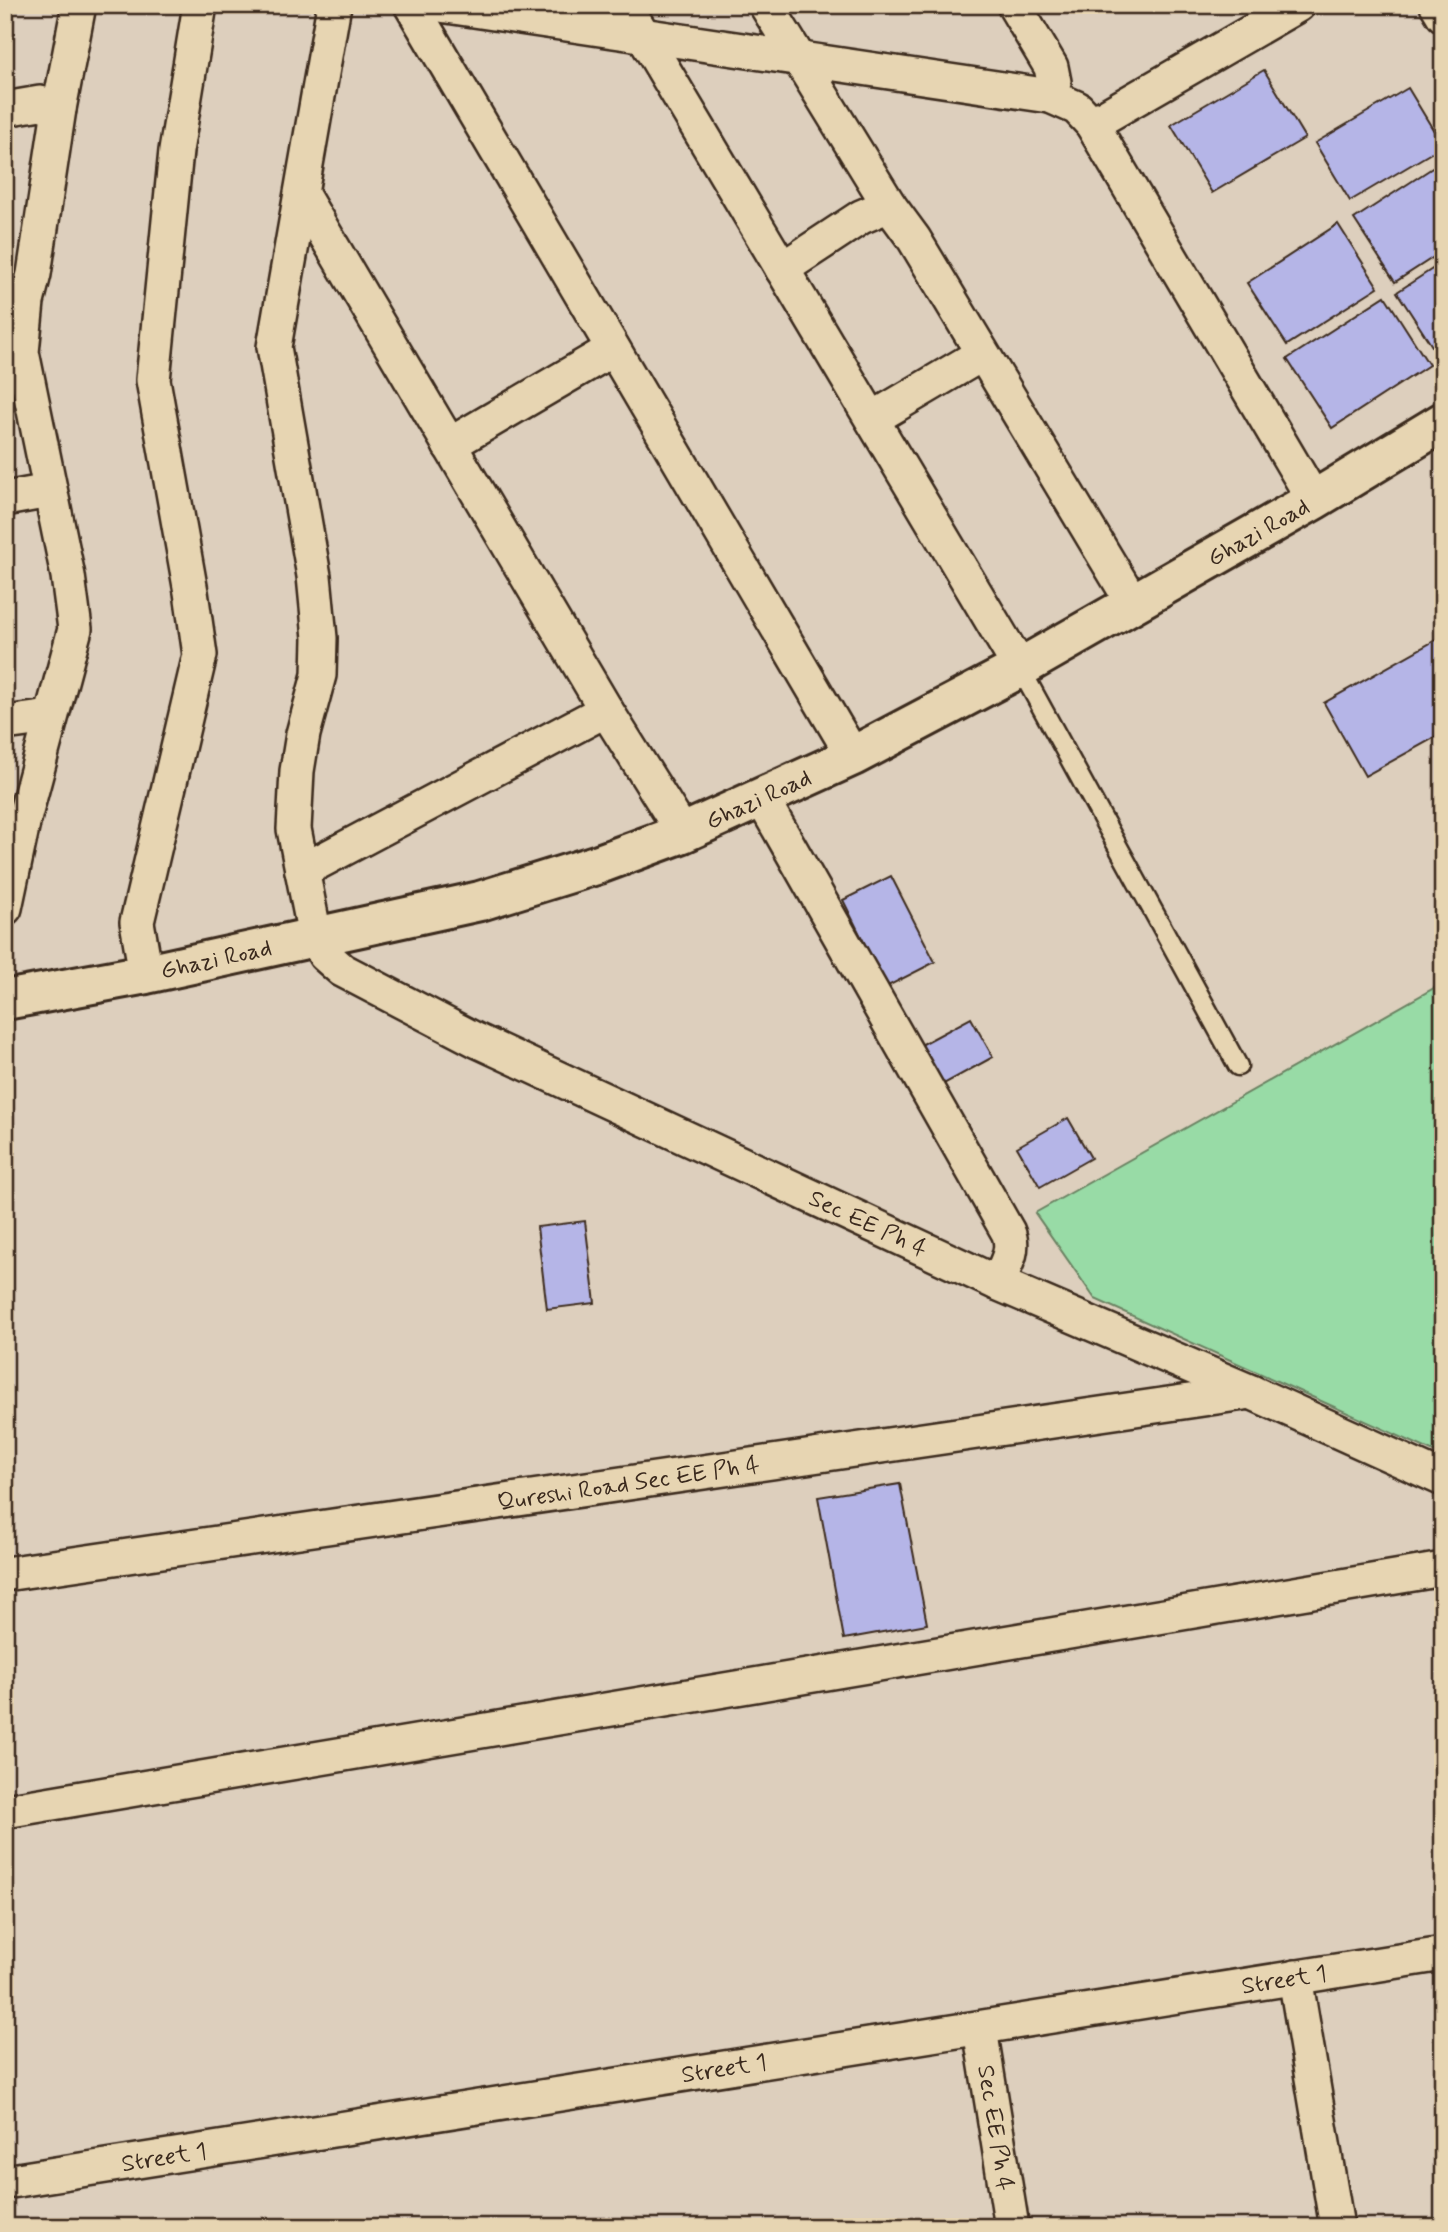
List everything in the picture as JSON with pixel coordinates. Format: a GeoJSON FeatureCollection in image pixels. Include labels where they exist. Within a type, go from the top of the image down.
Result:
{"type":"FeatureCollection","features":[{"type":"Feature","properties":{"kind":"main road","name":"Ghazi Road"},"geometry":{"type":"LineString","coordinates":[[5,1000],[146,974],[480,901],[599,864],[683,833],[853,756],[1020,668],[1134,605],[1443,422]]}},
{"type":"Feature","properties":{"kind":"street"},"geometry":{"type":"LineString","coordinates":[[5,908],[23,823],[75,629],[68,576],[22,352],[16,304],[34,274],[59,109],[79,5]]}},
{"type":"Feature","properties":{"kind":"street"},"geometry":{"type":"LineString","coordinates":[[146,974],[137,922],[200,655],[153,380],[176,151],[200,5]]}},
{"type":"Feature","properties":{"kind":"street"},"geometry":{"type":"LineString","coordinates":[[315,936],[294,829],[294,801],[303,734],[319,675],[320,638],[314,576],[274,347],[334,5]]}},
{"type":"Feature","properties":{"kind":"street"},"geometry":{"type":"LineString","coordinates":[[411,5],[853,756]]}},
{"type":"Feature","properties":{"kind":"street"},"geometry":{"type":"LineString","coordinates":[[440,5],[1050,96],[1077,108],[1092,124],[1314,500]]}},
{"type":"Feature","properties":{"kind":"street"},"geometry":{"type":"LineString","coordinates":[[625,5],[641,36],[1020,668]]}},
{"type":"Feature","properties":{"kind":"street"},"geometry":{"type":"LineString","coordinates":[[766,5],[889,205],[914,239],[1134,605]]}},
{"type":"Feature","properties":{"kind":"street"},"geometry":{"type":"LineString","coordinates":[[1014,5],[1051,67],[1054,82],[1050,96]]}},
{"type":"Feature","properties":{"kind":"street"},"geometry":{"type":"LineString","coordinates":[[1092,124],[1298,5]]}},
{"type":"Feature","properties":{"kind":"street"},"geometry":{"type":"LineString","coordinates":[[1437,5],[1443,15]]}},
{"type":"Feature","properties":{"kind":"street"},"geometry":{"type":"LineString","coordinates":[[5,109],[40,103],[59,109]]}},
{"type":"Feature","properties":{"kind":"street"},"geometry":{"type":"LineString","coordinates":[[302,195],[606,710],[683,833]]}},
{"type":"Feature","properties":{"kind":"street"},"geometry":{"type":"LineString","coordinates":[[782,269],[861,217],[889,205]]}},
{"type":"Feature","properties":{"kind":"street"},"geometry":{"type":"LineString","coordinates":[[449,444],[613,349]]}},
{"type":"Feature","properties":{"kind":"street"},"geometry":{"type":"LineString","coordinates":[[872,419],[982,354]]}},
{"type":"Feature","properties":{"kind":"street"},"geometry":{"type":"LineString","coordinates":[[5,499],[49,491]]}},
{"type":"Feature","properties":{"kind":"street"},"geometry":{"type":"LineString","coordinates":[[302,871],[606,710]]}},
{"type":"Feature","properties":{"kind":"street"},"geometry":{"type":"LineString","coordinates":[[5,723],[50,717]]}},
{"type":"Feature","properties":{"kind":"street"},"geometry":{"type":"LineString","coordinates":[[761,797],[1008,1232],[1012,1241],[1011,1252],[997,1283]]}},
{"type":"Feature","properties":{"kind":"street","name":"Sec EE Ph 4"},"geometry":{"type":"LineString","coordinates":[[315,936],[325,955],[342,970],[476,1040],[997,1283],[1251,1392],[1443,1479]]}},
{"type":"Feature","properties":{"kind":"street","name":"Qureshi Road Sec EE Ph 4"},"geometry":{"type":"LineString","coordinates":[[5,1574],[1251,1392]]}},
{"type":"Feature","properties":{"kind":"street"},"geometry":{"type":"LineString","coordinates":[[5,1811],[1443,1569]]}},
{"type":"Feature","properties":{"kind":"street","name":"Street 1"},"geometry":{"type":"LineString","coordinates":[[5,2182],[1443,1954]]}},
{"type":"Feature","properties":{"kind":"street"},"geometry":{"type":"LineString","coordinates":[[1295,1976],[1337,2227]]}},
{"type":"Feature","properties":{"kind":"street","name":"Sec EE Ph 4"},"geometry":{"type":"LineString","coordinates":[[979,2029],[1012,2227]]}},
{"type":"Feature","properties":{"kind":"lane"},"geometry":{"type":"LineString","coordinates":[[1020,668],[1238,1066]]}},
{"type":"Feature","properties":{"kind":"green space"},"geometry":{"type":"Polygon","coordinates":[[[1443,983],[1443,1456],[1095,1299],[1035,1213],[1443,983]]]}},
{"type":"Feature","properties":{"kind":"building"},"geometry":{"type":"Polygon","coordinates":[[[1264,70],[1305,138],[1212,193],[1171,125],[1264,70]]]}},
{"type":"Feature","properties":{"kind":"building"},"geometry":{"type":"Polygon","coordinates":[[[1408,88],[1443,146],[1350,201],[1315,143],[1408,88]]]}},
{"type":"Feature","properties":{"kind":"building"},"geometry":{"type":"Polygon","coordinates":[[[1443,161],[1443,251],[1395,282],[1354,219],[1443,161]]]}},
{"type":"Feature","properties":{"kind":"building"},"geometry":{"type":"Polygon","coordinates":[[[1338,224],[1378,287],[1287,345],[1247,283],[1338,224]]]}},
{"type":"Feature","properties":{"kind":"building"},"geometry":{"type":"Polygon","coordinates":[[[1443,262],[1443,359],[1441,360],[1397,292],[1443,262]]]}},
{"type":"Feature","properties":{"kind":"building"},"geometry":{"type":"Polygon","coordinates":[[[1385,296],[1429,365],[1332,428],[1287,359],[1385,296]]]}},
{"type":"Feature","properties":{"kind":"building"},"geometry":{"type":"Polygon","coordinates":[[[1443,636],[1443,733],[1365,776],[1324,703],[1443,636]]]}},
{"type":"Feature","properties":{"kind":"building"},"geometry":{"type":"Polygon","coordinates":[[[891,876],[935,962],[886,987],[843,900],[891,876]]]}},
{"type":"Feature","properties":{"kind":"building"},"geometry":{"type":"Polygon","coordinates":[[[971,1018],[993,1057],[942,1085],[919,1046],[971,1018]]]}},
{"type":"Feature","properties":{"kind":"building"},"geometry":{"type":"Polygon","coordinates":[[[1068,1118],[1091,1158],[1040,1187],[1017,1147],[1068,1118]]]}},
{"type":"Feature","properties":{"kind":"building"},"geometry":{"type":"Polygon","coordinates":[[[585,1221],[595,1303],[547,1309],[537,1227],[585,1221]]]}},
{"type":"Feature","properties":{"kind":"building"},"geometry":{"type":"Polygon","coordinates":[[[900,1484],[927,1624],[844,1639],[818,1497],[900,1484]]]}}]}
